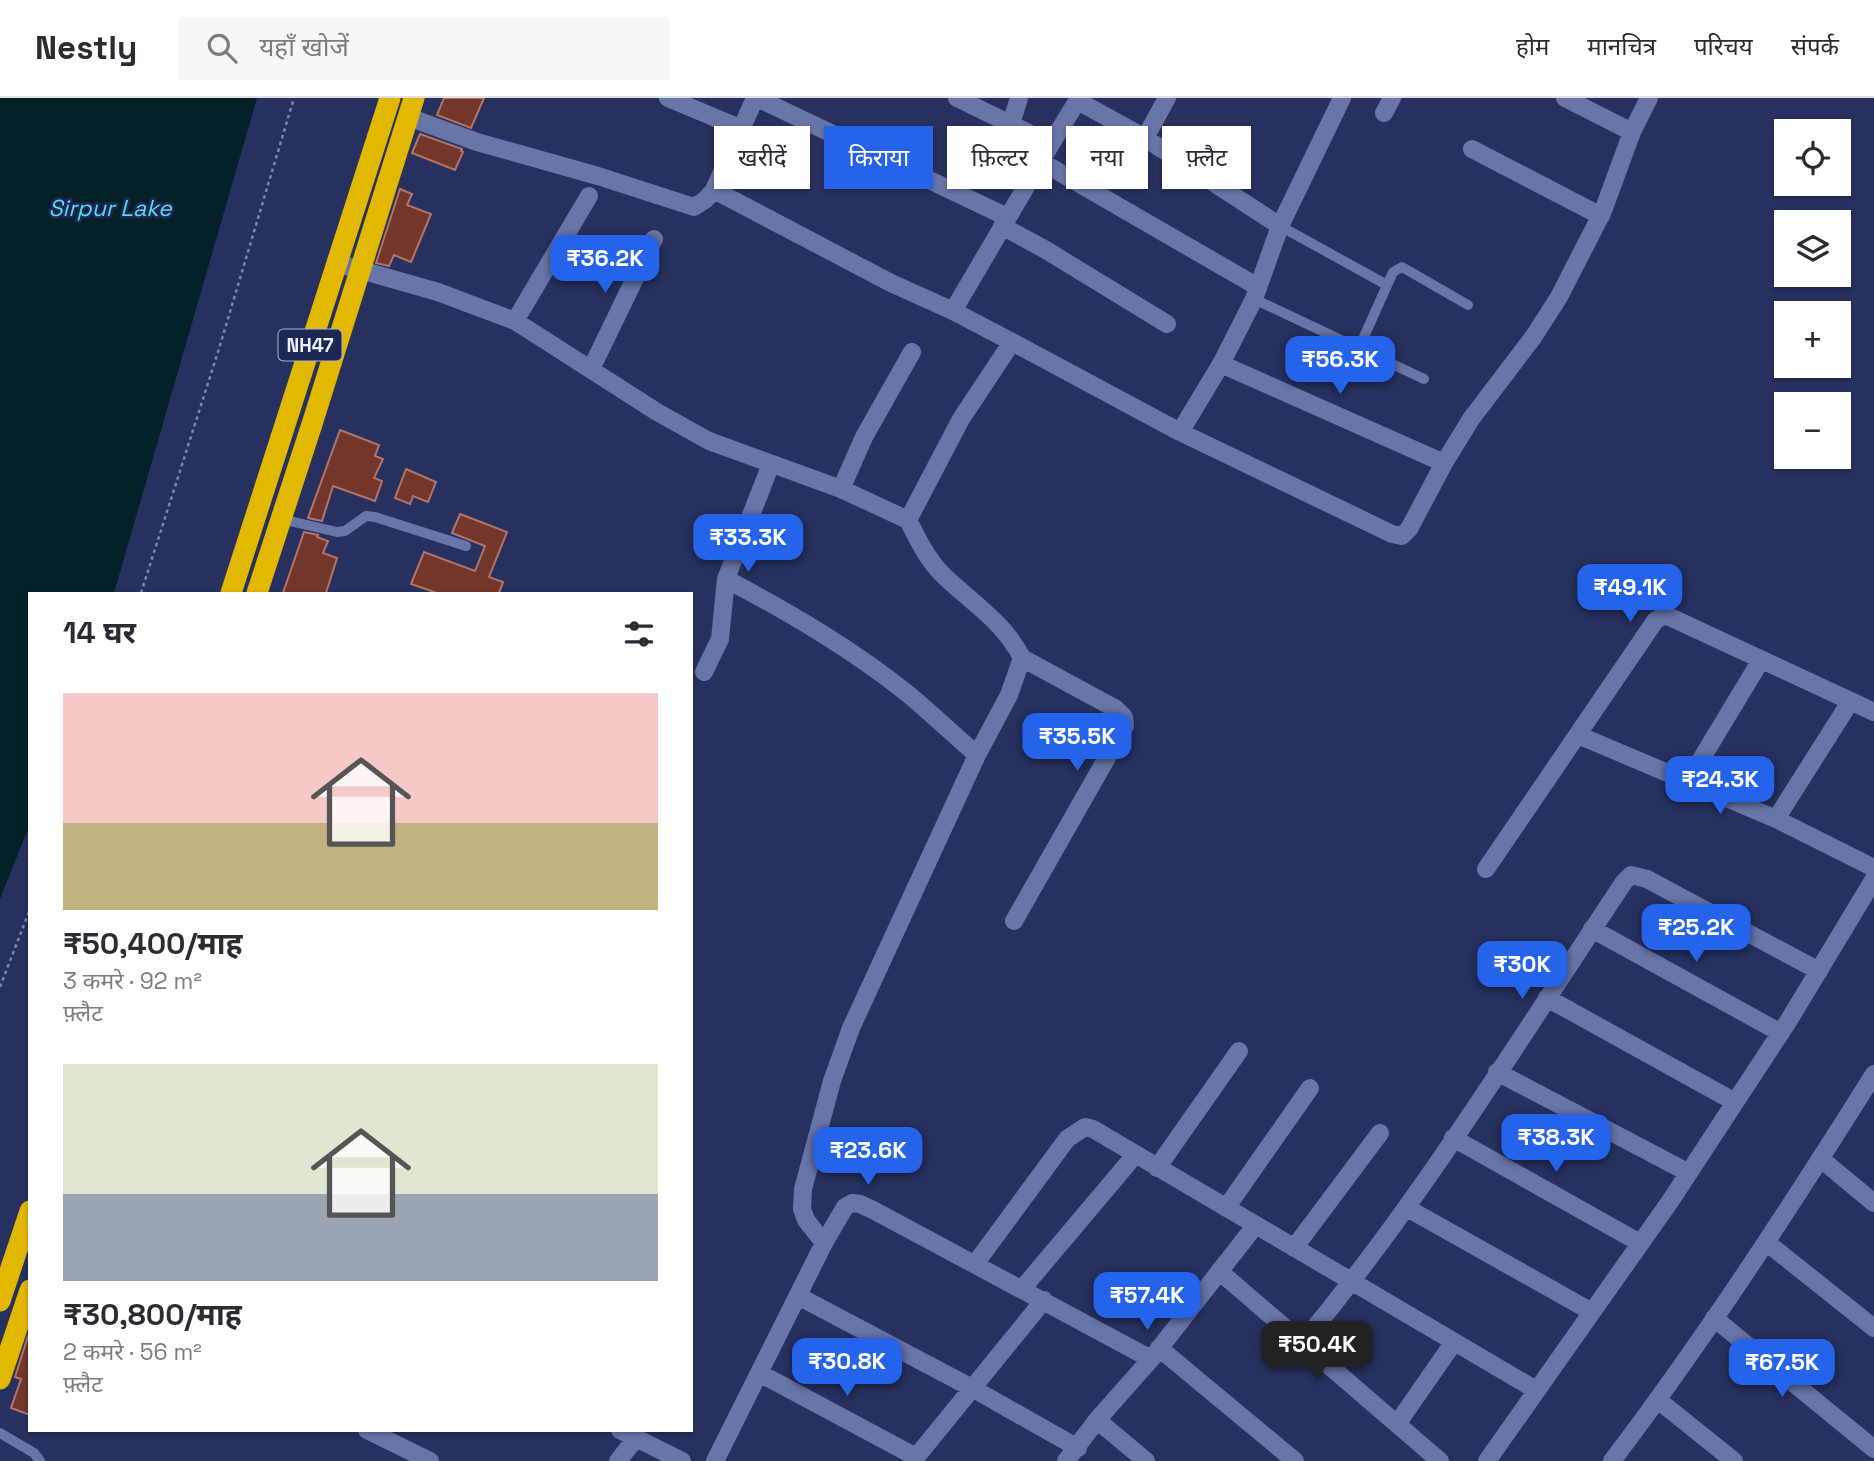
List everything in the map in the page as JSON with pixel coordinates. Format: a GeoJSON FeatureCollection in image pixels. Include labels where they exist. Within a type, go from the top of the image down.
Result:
{"type":"FeatureCollection","features":[{"type":"Feature","properties":{"kind":"highway","name":"NH47"},"geometry":{"type":"LineString","coordinates":[[231,592],[390,98]]}},
{"type":"Feature","properties":{"kind":"highway","name":"NH47"},"geometry":{"type":"LineString","coordinates":[[257,592],[411,107]]}},
{"type":"Feature","properties":{"kind":"highway"},"geometry":{"type":"LineString","coordinates":[[0,1301],[28,1217]]}},
{"type":"Feature","properties":{"kind":"highway"},"geometry":{"type":"LineString","coordinates":[[0,1379],[28,1296]]}},
{"type":"Feature","properties":{"kind":"street"},"geometry":{"type":"LineString","coordinates":[[668,98],[735,126]]}},
{"type":"Feature","properties":{"kind":"street"},"geometry":{"type":"LineString","coordinates":[[743,126],[756,98],[1004,221],[1167,324]]}},
{"type":"Feature","properties":{"kind":"street"},"geometry":{"type":"LineString","coordinates":[[957,98],[1015,126]]}},
{"type":"Feature","properties":{"kind":"street"},"geometry":{"type":"LineString","coordinates":[[1011,124],[1019,98]]}},
{"type":"Feature","properties":{"kind":"street"},"geometry":{"type":"LineString","coordinates":[[1148,133],[1167,98]]}},
{"type":"Feature","properties":{"kind":"street"},"geometry":{"type":"LineString","coordinates":[[1180,432],[1221,365],[1256,293],[1280,226],[1342,98]]}},
{"type":"Feature","properties":{"kind":"street"},"geometry":{"type":"LineString","coordinates":[[1565,98],[1632,132]]}},
{"type":"Feature","properties":{"kind":"street"},"geometry":{"type":"LineString","coordinates":[[411,107],[477,142],[694,207],[713,191],[891,284],[953,311],[1180,432],[1392,534],[1402,536],[1409,529],[1471,419],[1534,336],[1559,297],[1601,216],[1632,132],[1649,98]]}},
{"type":"Feature","properties":{"kind":"street"},"geometry":{"type":"LineString","coordinates":[[1052,142],[1079,99],[1125,126]]}},
{"type":"Feature","properties":{"kind":"street"},"geometry":{"type":"LineString","coordinates":[[1148,140],[1280,226]]}},
{"type":"Feature","properties":{"kind":"street"},"geometry":{"type":"LineString","coordinates":[[1472,149],[1601,216]]}},
{"type":"Feature","properties":{"kind":"street"},"geometry":{"type":"LineString","coordinates":[[1052,168],[1256,293]]}},
{"type":"Feature","properties":{"kind":"street"},"geometry":{"type":"LineString","coordinates":[[953,311],[1023,189]]}},
{"type":"Feature","properties":{"kind":"street"},"geometry":{"type":"LineString","coordinates":[[515,321],[589,196]]}},
{"type":"Feature","properties":{"kind":"street"},"geometry":{"type":"LineString","coordinates":[[591,369],[654,239]]}},
{"type":"Feature","properties":{"kind":"street"},"geometry":{"type":"LineString","coordinates":[[336,263],[438,292],[515,321],[657,412],[709,441],[841,489],[908,520],[923,551],[935,566],[1003,628],[1023,658],[1116,709],[1124,718],[1125,726],[1014,921]]}},
{"type":"Feature","properties":{"kind":"street"},"geometry":{"type":"LineString","coordinates":[[908,520],[961,419],[1012,342]]}},
{"type":"Feature","properties":{"kind":"street"},"geometry":{"type":"LineString","coordinates":[[841,489],[864,437],[912,352]]}},
{"type":"Feature","properties":{"kind":"street"},"geometry":{"type":"LineString","coordinates":[[1221,365],[1444,463]]}},
{"type":"Feature","properties":{"kind":"street"},"geometry":{"type":"LineString","coordinates":[[704,672],[720,639],[726,579],[771,464]]}},
{"type":"Feature","properties":{"kind":"street"},"geometry":{"type":"LineString","coordinates":[[726,579],[789,612],[844,647],[908,694],[977,755]]}},
{"type":"Feature","properties":{"kind":"street"},"geometry":{"type":"LineString","coordinates":[[1486,869],[1655,621],[1662,616],[1670,617],[1874,712]]}},
{"type":"Feature","properties":{"kind":"street"},"geometry":{"type":"LineString","coordinates":[[824,1243],[806,1220],[802,1209],[803,1189],[832,1081],[851,1028],[977,755],[1009,695],[1023,658]]}},
{"type":"Feature","properties":{"kind":"street"},"geometry":{"type":"LineString","coordinates":[[1688,781],[1761,660]]}},
{"type":"Feature","properties":{"kind":"street"},"geometry":{"type":"LineString","coordinates":[[1776,819],[1850,702]]}},
{"type":"Feature","properties":{"kind":"street"},"geometry":{"type":"LineString","coordinates":[[1578,735],[1776,819],[1874,868]]}},
{"type":"Feature","properties":{"kind":"street"},"geometry":{"type":"LineString","coordinates":[[1302,1343],[1353,1281],[1407,1208],[1592,929],[1624,882],[1632,876],[1647,879],[1819,971]]}},
{"type":"Feature","properties":{"kind":"street"},"geometry":{"type":"LineString","coordinates":[[1488,1461],[1689,1173],[1781,1033],[1874,879]]}},
{"type":"Feature","properties":{"kind":"street"},"geometry":{"type":"LineString","coordinates":[[1592,929],[1781,1033]]}},
{"type":"Feature","properties":{"kind":"street"},"geometry":{"type":"LineString","coordinates":[[1547,998],[1735,1102]]}},
{"type":"Feature","properties":{"kind":"street"},"geometry":{"type":"LineString","coordinates":[[1157,1168],[1238,1051]]}},
{"type":"Feature","properties":{"kind":"street"},"geometry":{"type":"LineString","coordinates":[[1497,1072],[1689,1173]]}},
{"type":"Feature","properties":{"kind":"street"},"geometry":{"type":"LineString","coordinates":[[1612,1461],[1658,1400],[1766,1242],[1874,1074]]}},
{"type":"Feature","properties":{"kind":"street"},"geometry":{"type":"LineString","coordinates":[[1226,1208],[1310,1088]]}},
{"type":"Feature","properties":{"kind":"street"},"geometry":{"type":"LineString","coordinates":[[975,1264],[1056,1153],[1077,1131],[1085,1127],[1093,1129],[1536,1390]]}},
{"type":"Feature","properties":{"kind":"street"},"geometry":{"type":"LineString","coordinates":[[1294,1248],[1380,1133]]}},
{"type":"Feature","properties":{"kind":"street"},"geometry":{"type":"LineString","coordinates":[[1453,1138],[1640,1243]]}},
{"type":"Feature","properties":{"kind":"street"},"geometry":{"type":"LineString","coordinates":[[1022,1289],[1135,1155]]}},
{"type":"Feature","properties":{"kind":"street"},"geometry":{"type":"LineString","coordinates":[[1821,1159],[1874,1203]]}},
{"type":"Feature","properties":{"kind":"street"},"geometry":{"type":"LineString","coordinates":[[715,1461],[824,1243],[845,1207],[852,1203],[860,1204],[1022,1289],[1155,1353],[1295,1461]]}},
{"type":"Feature","properties":{"kind":"street"},"geometry":{"type":"LineString","coordinates":[[1407,1208],[1592,1312]]}},
{"type":"Feature","properties":{"kind":"street"},"geometry":{"type":"LineString","coordinates":[[798,1296],[972,1388],[1072,1454],[1255,1226]]}},
{"type":"Feature","properties":{"kind":"street"},"geometry":{"type":"LineString","coordinates":[[1766,1242],[1874,1328]]}},
{"type":"Feature","properties":{"kind":"street"},"geometry":{"type":"LineString","coordinates":[[1220,1272],[1440,1461]]}},
{"type":"Feature","properties":{"kind":"street"},"geometry":{"type":"LineString","coordinates":[[759,1373],[915,1459],[1044,1300]]}},
{"type":"Feature","properties":{"kind":"street"},"geometry":{"type":"LineString","coordinates":[[1714,1318],[1874,1449]]}},
{"type":"Feature","properties":{"kind":"street"},"geometry":{"type":"LineString","coordinates":[[1397,1424],[1454,1342]]}},
{"type":"Feature","properties":{"kind":"street"},"geometry":{"type":"LineString","coordinates":[[1658,1400],[1734,1461]]}},
{"type":"Feature","properties":{"kind":"street"},"geometry":{"type":"LineString","coordinates":[[1097,1420],[1146,1461]]}},
{"type":"Feature","properties":{"kind":"street"},"geometry":{"type":"LineString","coordinates":[[371,1432],[430,1461]]}},
{"type":"Feature","properties":{"kind":"street"},"geometry":{"type":"LineString","coordinates":[[624,1432],[682,1461]]}},
{"type":"Feature","properties":{"kind":"street"},"geometry":{"type":"LineString","coordinates":[[618,1461],[636,1438]]}},
{"type":"Feature","properties":{"kind":"street"},"geometry":{"type":"LineString","coordinates":[[1870,1461],[1874,1457]]}},
{"type":"Feature","properties":{"kind":"lane"},"geometry":{"type":"LineString","coordinates":[[1280,226],[1387,285]]}},
{"type":"Feature","properties":{"kind":"lane"},"geometry":{"type":"LineString","coordinates":[[1359,348],[1393,272],[1402,267],[1468,305]]}},
{"type":"Feature","properties":{"kind":"lane"},"geometry":{"type":"LineString","coordinates":[[1256,293],[1424,379]]}},
{"type":"Feature","properties":{"kind":"lane"},"geometry":{"type":"LineString","coordinates":[[280,519],[337,532],[345,531],[366,516],[375,517],[466,546]]}},
{"type":"Feature","properties":{"kind":"lane"},"geometry":{"type":"LineString","coordinates":[[0,1433],[34,1453],[40,1461]]}},
{"type":"Feature","properties":{"kind":"path"},"geometry":{"type":"LineString","coordinates":[[141,592],[195,427],[295,98]]}},
{"type":"Feature","properties":{"kind":"path"},"geometry":{"type":"LineString","coordinates":[[0,986],[28,914]]}},
{"type":"Feature","properties":{"kind":"water","name":"Sirpur Lake"},"geometry":{"type":"Polygon","coordinates":[[[0,98],[257,98],[114,592],[28,592],[28,829],[0,899],[0,98]]]}},
{"type":"Feature","properties":{"kind":"building"},"geometry":{"type":"Polygon","coordinates":[[[444,98],[484,98],[471,128],[437,115],[444,98]]]}},
{"type":"Feature","properties":{"kind":"building"},"geometry":{"type":"Polygon","coordinates":[[[420,134],[462,149],[455,170],[412,153],[420,134]]]}},
{"type":"Feature","properties":{"kind":"building"},"geometry":{"type":"Polygon","coordinates":[[[400,189],[412,194],[407,205],[431,214],[411,262],[394,255],[389,266],[376,263],[400,189]]]}},
{"type":"Feature","properties":{"kind":"building"},"geometry":{"type":"Polygon","coordinates":[[[340,430],[379,445],[375,456],[383,459],[374,478],[382,481],[375,501],[333,486],[322,521],[308,518],[340,430]]]}},
{"type":"Feature","properties":{"kind":"building"},"geometry":{"type":"Polygon","coordinates":[[[406,469],[436,482],[428,502],[413,496],[410,504],[395,498],[406,469]]]}},
{"type":"Feature","properties":{"kind":"building"},"geometry":{"type":"Polygon","coordinates":[[[460,514],[507,532],[489,577],[503,582],[499,592],[434,592],[411,584],[424,552],[475,571],[485,546],[452,533],[460,514]]]}},
{"type":"Feature","properties":{"kind":"building"},"geometry":{"type":"Polygon","coordinates":[[[304,532],[318,535],[317,537],[328,541],[323,553],[337,558],[326,592],[283,592],[304,532]]]}},
{"type":"Feature","properties":{"kind":"building"},"geometry":{"type":"Polygon","coordinates":[[[28,1336],[28,1414],[11,1408],[21,1379],[15,1377],[28,1336]]]}}]}
